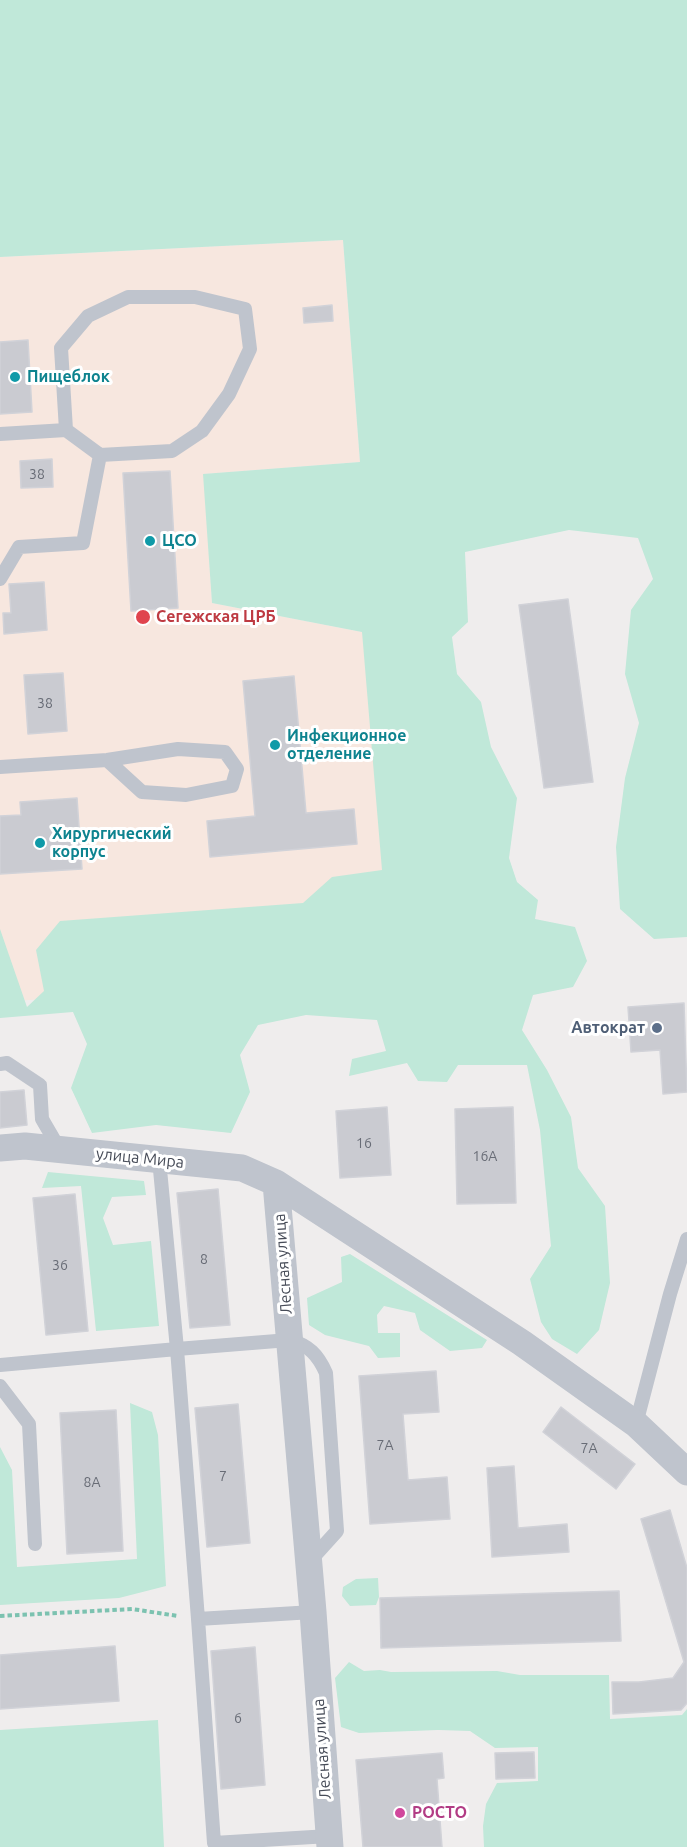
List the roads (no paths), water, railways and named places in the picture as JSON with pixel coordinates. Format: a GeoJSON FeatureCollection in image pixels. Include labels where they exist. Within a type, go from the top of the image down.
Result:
{"type":"FeatureCollection","features":[{"type":"Feature","properties":{"kind":"street","name":"улица Мира"},"geometry":{"type":"LineString","coordinates":[[0,1148],[25,1146],[242,1168],[276,1183]]}},
{"type":"Feature","properties":{"kind":"street","name":"Лесная улица"},"geometry":{"type":"LineString","coordinates":[[276,1183],[313,1612],[329,1841]]}},
{"type":"Feature","properties":{"kind":"street","name":"Лесная улица"},"geometry":{"type":"LineString","coordinates":[[276,1183],[522,1343],[636,1424],[687,1472]]}},
{"type":"Feature","properties":{"kind":"lane"},"geometry":{"type":"LineString","coordinates":[[0,434],[66,430],[100,455],[172,451],[202,431],[228,394],[250,349],[245,309],[195,297],[128,297],[88,316],[61,348],[66,430]]}},
{"type":"Feature","properties":{"kind":"lane"},"geometry":{"type":"LineString","coordinates":[[0,579],[19,547],[83,543],[100,455]]}},
{"type":"Feature","properties":{"kind":"lane"},"geometry":{"type":"LineString","coordinates":[[0,767],[107,760],[178,749],[225,752],[237,769],[232,786],[186,795],[142,792],[107,760]]}},
{"type":"Feature","properties":{"kind":"lane"},"geometry":{"type":"LineString","coordinates":[[0,1064],[7,1063],[39,1085],[42,1119],[60,1150]]}},
{"type":"Feature","properties":{"kind":"lane"},"geometry":{"type":"LineString","coordinates":[[159,1160],[177,1349],[198,1619],[212,1845],[329,1841]]}},
{"type":"Feature","properties":{"kind":"lane"},"geometry":{"type":"LineString","coordinates":[[636,1424],[687,1239]]}},
{"type":"Feature","properties":{"kind":"lane"},"geometry":{"type":"LineString","coordinates":[[0,1365],[289,1340]]}},
{"type":"Feature","properties":{"kind":"lane"},"geometry":{"type":"LineString","coordinates":[[0,1386],[29,1424],[35,1544]]}},
{"type":"Feature","properties":{"kind":"lane"},"geometry":{"type":"LineString","coordinates":[[198,1619],[313,1612]]}},
{"type":"Feature","properties":{"kind":"place","name":"Пищеблок"},"geometry":{"type":"Point","coordinates":[15,377]}},
{"type":"Feature","properties":{"kind":"place","name":"ЦСО"},"geometry":{"type":"Point","coordinates":[150,541]}},
{"type":"Feature","properties":{"kind":"place","name":"Сегежская ЦРБ"},"geometry":{"type":"Point","coordinates":[143,617]}},
{"type":"Feature","properties":{"kind":"place","name":"Инфекционное отделение"},"geometry":{"type":"Point","coordinates":[275,745]}},
{"type":"Feature","properties":{"kind":"place","name":"Хирургический корпус"},"geometry":{"type":"Point","coordinates":[40,843]}},
{"type":"Feature","properties":{"kind":"place","name":"Автократ"},"geometry":{"type":"Point","coordinates":[657,1028]}},
{"type":"Feature","properties":{"kind":"place","name":"РОСТО"},"geometry":{"type":"Point","coordinates":[400,1813]}}]}
